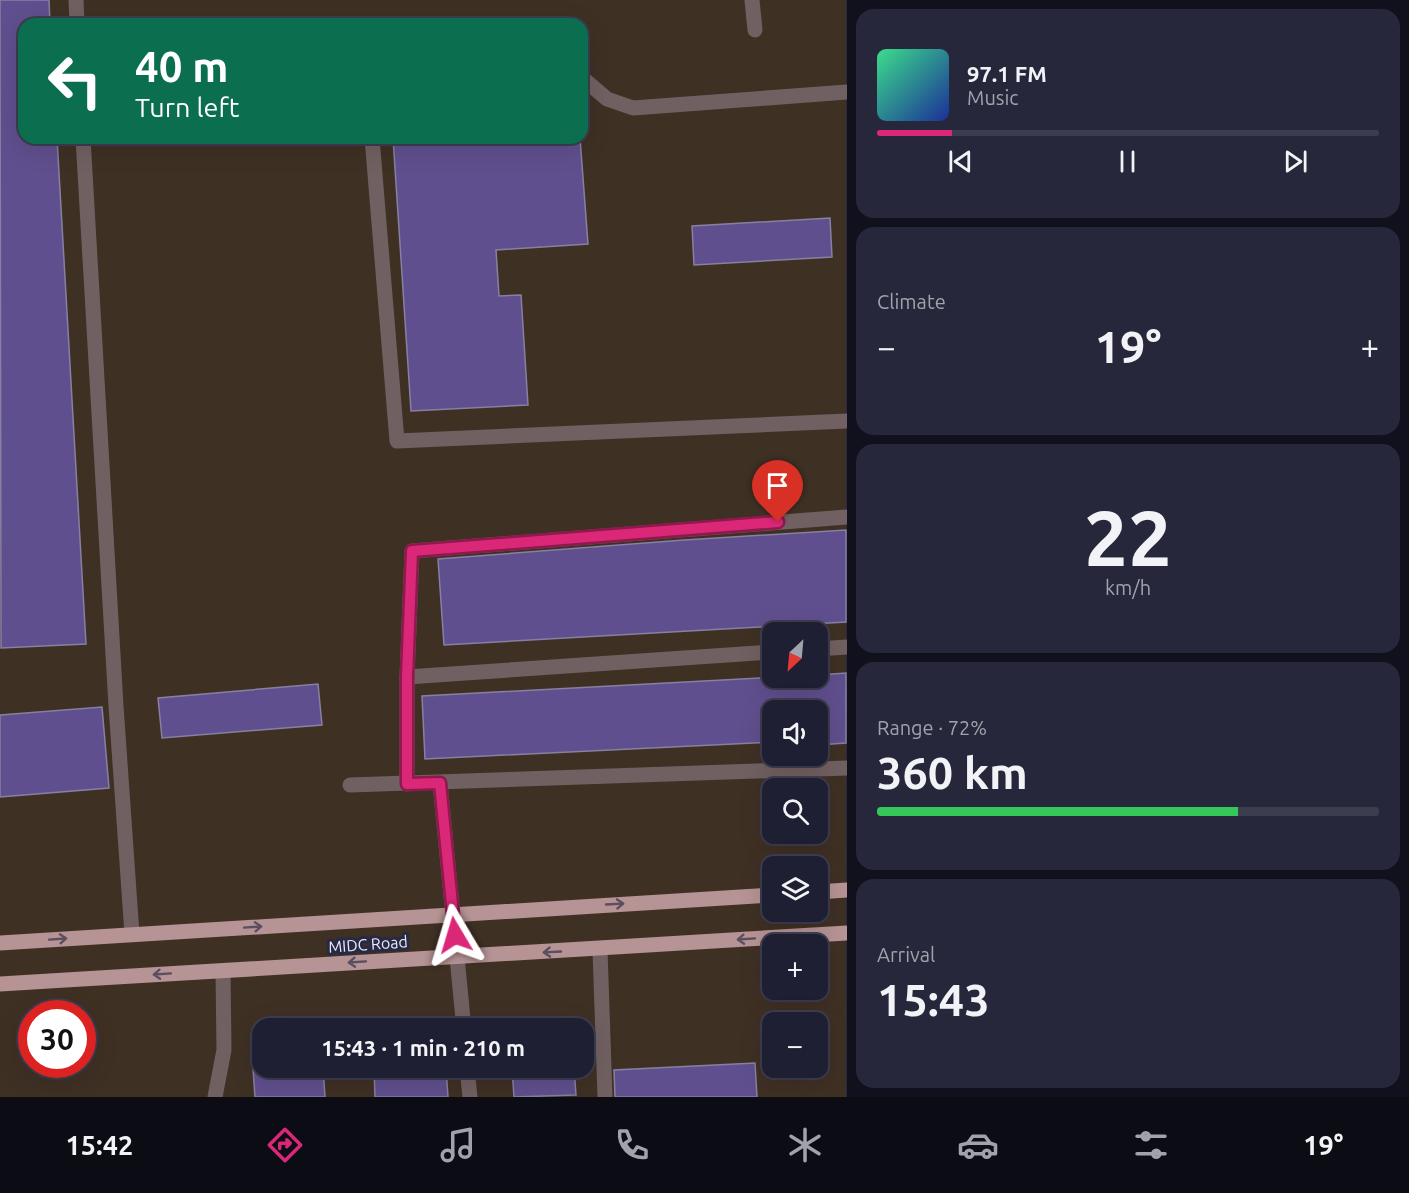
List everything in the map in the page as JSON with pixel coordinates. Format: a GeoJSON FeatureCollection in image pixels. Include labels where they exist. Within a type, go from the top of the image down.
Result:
{"type":"FeatureCollection","features":[{"type":"Feature","properties":{"kind":"main road"},"geometry":{"type":"LineString","coordinates":[[828,891],[846,890]]}},
{"type":"Feature","properties":{"kind":"main road","name":"MIDC Road"},"geometry":{"type":"LineString","coordinates":[[0,943],[762,896]]}},
{"type":"Feature","properties":{"kind":"main road","name":"MIDC Road"},"geometry":{"type":"LineString","coordinates":[[0,984],[458,956],[600,950],[846,933]]}},
{"type":"Feature","properties":{"kind":"street"},"geometry":{"type":"LineString","coordinates":[[76,0],[77,18]]}},
{"type":"Feature","properties":{"kind":"street"},"geometry":{"type":"LineString","coordinates":[[752,0],[755,30]]}},
{"type":"Feature","properties":{"kind":"street"},"geometry":{"type":"LineString","coordinates":[[588,83],[607,99],[633,108],[846,92]]}},
{"type":"Feature","properties":{"kind":"street"},"geometry":{"type":"LineString","coordinates":[[83,144],[116,706],[132,934]]}},
{"type":"Feature","properties":{"kind":"street"},"geometry":{"type":"LineString","coordinates":[[372,144],[397,441],[846,421]]}},
{"type":"Feature","properties":{"kind":"street"},"geometry":{"type":"LineString","coordinates":[[407,784],[407,676],[412,551],[846,517]]}},
{"type":"Feature","properties":{"kind":"street"},"geometry":{"type":"LineString","coordinates":[[828,648],[846,647]]}},
{"type":"Feature","properties":{"kind":"street"},"geometry":{"type":"LineString","coordinates":[[407,676],[762,653]]}},
{"type":"Feature","properties":{"kind":"street"},"geometry":{"type":"LineString","coordinates":[[350,785],[846,768]]}},
{"type":"Feature","properties":{"kind":"street"},"geometry":{"type":"LineString","coordinates":[[440,783],[463,1018]]}},
{"type":"Feature","properties":{"kind":"street"},"geometry":{"type":"LineString","coordinates":[[600,950],[605,1097]]}},
{"type":"Feature","properties":{"kind":"street"},"geometry":{"type":"LineString","coordinates":[[215,1097],[224,1050],[223,970]]}},
{"type":"Feature","properties":{"kind":"street"},"geometry":{"type":"LineString","coordinates":[[468,1078],[470,1097]]}},
{"type":"Feature","properties":{"kind":"shaded area"},"geometry":{"type":"Polygon","coordinates":[[[0,0],[846,0],[846,1097],[0,1097],[0,0]]]}},
{"type":"Feature","properties":{"kind":"building"},"geometry":{"type":"Polygon","coordinates":[[[0,0],[49,0],[50,18],[18,18],[18,144],[57,144],[86,644],[1,648],[0,0]]]}},
{"type":"Feature","properties":{"kind":"building"},"geometry":{"type":"Polygon","coordinates":[[[393,144],[580,144],[588,244],[496,250],[499,296],[521,295],[528,405],[411,411],[393,144]]]}},
{"type":"Feature","properties":{"kind":"building"},"geometry":{"type":"Polygon","coordinates":[[[830,218],[832,257],[694,265],[692,226],[830,218]]]}},
{"type":"Feature","properties":{"kind":"building"},"geometry":{"type":"Polygon","coordinates":[[[846,530],[846,622],[762,622],[762,627],[444,645],[438,559],[846,530]]]}},
{"type":"Feature","properties":{"kind":"building"},"geometry":{"type":"Polygon","coordinates":[[[846,673],[846,743],[828,744],[828,700],[762,700],[762,742],[425,759],[422,696],[760,678],[762,678],[762,688],[828,688],[828,674],[846,673]]]}},
{"type":"Feature","properties":{"kind":"building"},"geometry":{"type":"Polygon","coordinates":[[[318,684],[322,725],[162,738],[158,698],[318,684]]]}},
{"type":"Feature","properties":{"kind":"building"},"geometry":{"type":"Polygon","coordinates":[[[102,707],[109,788],[0,797],[0,715],[102,707]]]}},
{"type":"Feature","properties":{"kind":"building"},"geometry":{"type":"Polygon","coordinates":[[[755,1063],[757,1097],[615,1097],[614,1070],[755,1063]]]}},
{"type":"Feature","properties":{"kind":"building"},"geometry":{"type":"Polygon","coordinates":[[[254,1078],[324,1078],[325,1097],[255,1097],[254,1078]]]}},
{"type":"Feature","properties":{"kind":"building"},"geometry":{"type":"Polygon","coordinates":[[[374,1078],[447,1078],[448,1097],[375,1097],[374,1078]]]}},
{"type":"Feature","properties":{"kind":"building"},"geometry":{"type":"Polygon","coordinates":[[[513,1078],[575,1078],[576,1095],[514,1097],[513,1078]]]}},
{"type":"Feature","properties":{"kind":"route"},"geometry":{"type":"LineString","coordinates":[[455,935],[440,783],[407,784],[407,676],[412,551],[778,522]]}}]}
